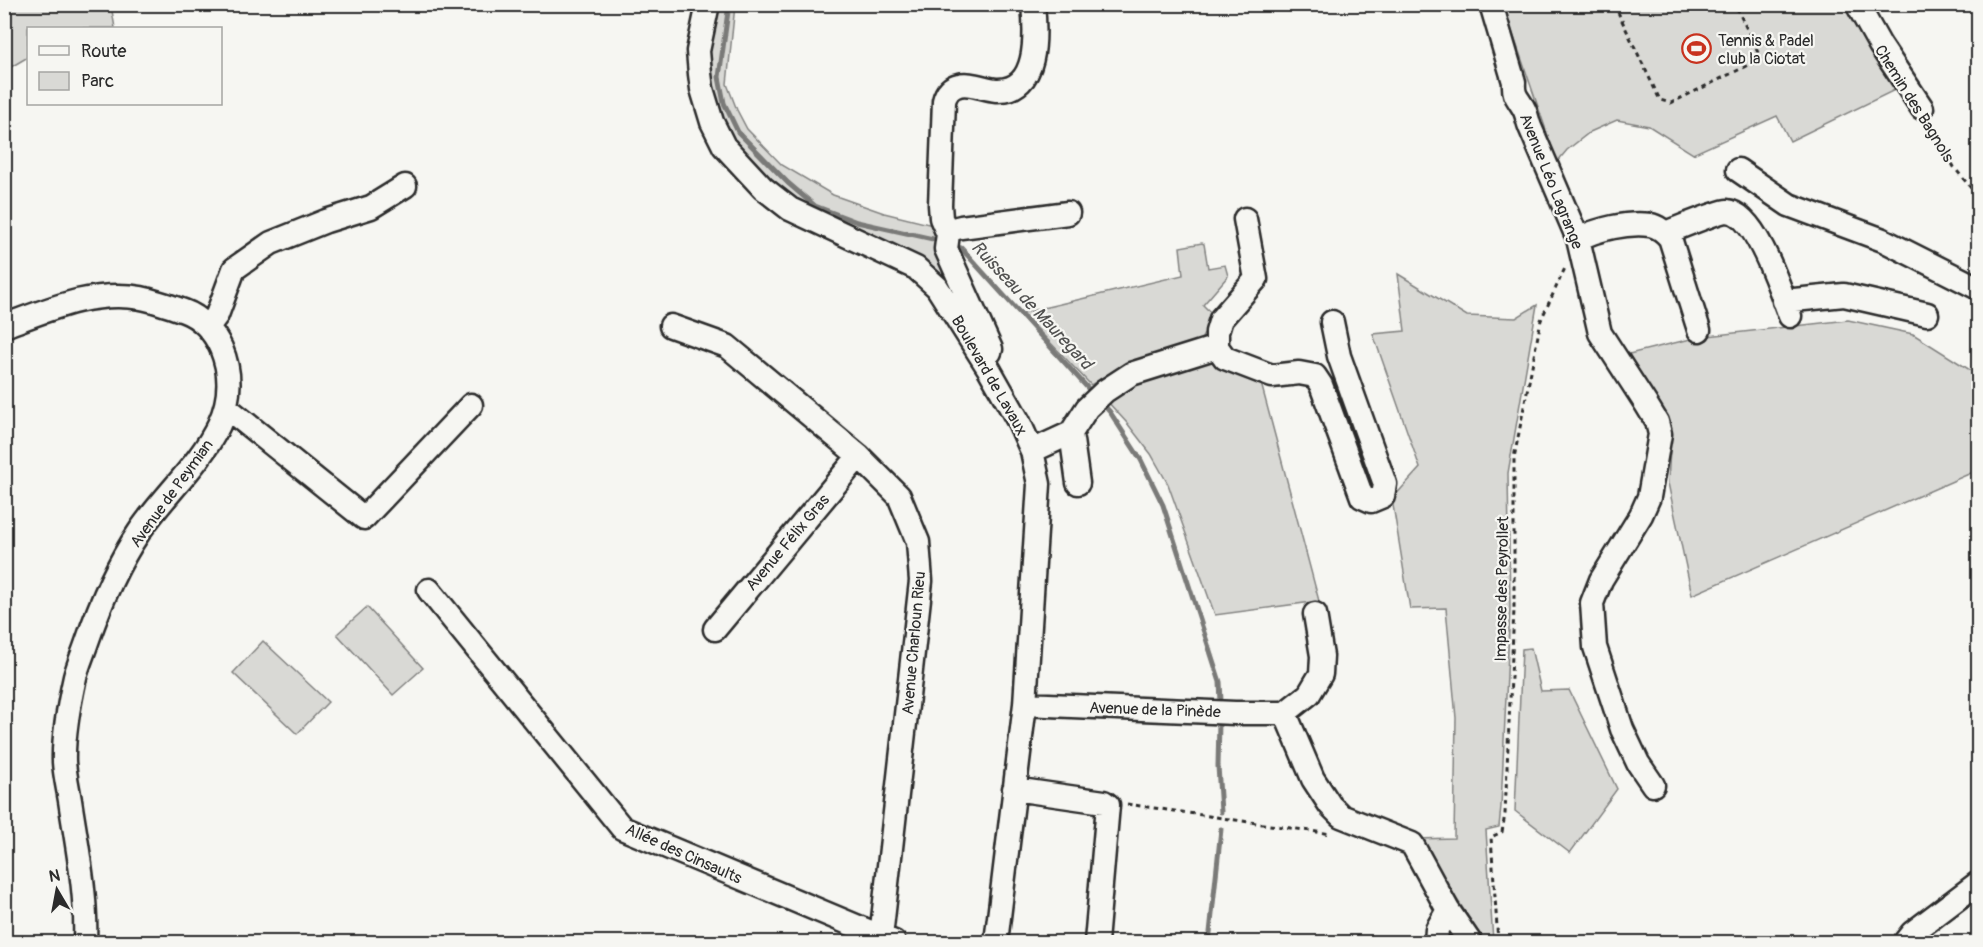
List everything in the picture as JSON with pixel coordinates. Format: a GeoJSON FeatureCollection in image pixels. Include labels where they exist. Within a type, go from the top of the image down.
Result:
{"type":"FeatureCollection","features":[{"type":"Feature","properties":{"kind":"street","name":"Boulevard de Lavaux"},"geometry":{"type":"LineString","coordinates":[[708,4],[698,51],[700,74],[712,122],[724,146],[764,189],[790,209],[916,268],[937,287],[1019,422],[1032,451],[1039,484],[1024,704],[996,942]]}},
{"type":"Feature","properties":{"kind":"street"},"geometry":{"type":"LineString","coordinates":[[988,369],[991,349],[947,241],[941,218],[946,94],[951,87],[961,84],[996,90],[1018,84],[1025,78],[1030,69],[1033,46],[1033,4]]}},
{"type":"Feature","properties":{"kind":"street","name":"Avenue Léo Lagrange"},"geometry":{"type":"LineString","coordinates":[[1491,4],[1514,82],[1516,100],[1524,108],[1533,135],[1578,239],[1600,333],[1647,404],[1657,422],[1660,434],[1648,497],[1641,515],[1601,580],[1592,603],[1595,647],[1622,729],[1638,763],[1653,785]]}},
{"type":"Feature","properties":{"kind":"street","name":"Chemin des Bagnols"},"geometry":{"type":"LineString","coordinates":[[1857,4],[1880,45],[1922,108]]}},
{"type":"Feature","properties":{"kind":"street"},"geometry":{"type":"LineString","coordinates":[[1738,170],[1789,205],[1884,240],[1978,287]]}},
{"type":"Feature","properties":{"kind":"street"},"geometry":{"type":"LineString","coordinates":[[208,327],[217,315],[234,269],[271,243],[326,220],[371,207],[405,186]]}},
{"type":"Feature","properties":{"kind":"street"},"geometry":{"type":"LineString","coordinates":[[1665,233],[1726,211],[1738,214],[1748,224],[1765,255],[1787,309],[1844,295],[1927,314]]}},
{"type":"Feature","properties":{"kind":"street"},"geometry":{"type":"LineString","coordinates":[[947,241],[953,229],[961,227],[1068,213]]}},
{"type":"Feature","properties":{"kind":"street"},"geometry":{"type":"LineString","coordinates":[[1245,219],[1256,279],[1221,319],[1217,332],[1217,347],[1225,358],[1272,376],[1299,373],[1315,376],[1321,385],[1362,497],[1371,501],[1383,496],[1385,484],[1339,356],[1332,322]]}},
{"type":"Feature","properties":{"kind":"street"},"geometry":{"type":"LineString","coordinates":[[1578,239],[1590,233],[1629,225],[1652,225],[1665,233],[1670,238],[1699,330]]}},
{"type":"Feature","properties":{"kind":"street","name":"Avenue de Peymian"},"geometry":{"type":"LineString","coordinates":[[4,326],[49,309],[82,300],[117,296],[139,298],[193,314],[208,327],[218,341],[227,362],[229,383],[227,408],[216,432],[140,531],[122,561],[104,596],[75,674],[64,763],[84,889],[85,942]]}},
{"type":"Feature","properties":{"kind":"street","name":"Avenue Charloun Rieu"},"geometry":{"type":"LineString","coordinates":[[671,326],[728,346],[859,456],[898,496],[918,542],[921,581],[888,940]]}},
{"type":"Feature","properties":{"kind":"street"},"geometry":{"type":"LineString","coordinates":[[1032,451],[1071,433],[1087,408],[1105,391],[1131,374],[1217,347]]}},
{"type":"Feature","properties":{"kind":"street"},"geometry":{"type":"LineString","coordinates":[[227,408],[364,518],[471,405]]}},
{"type":"Feature","properties":{"kind":"street"},"geometry":{"type":"LineString","coordinates":[[1071,433],[1078,483]]}},
{"type":"Feature","properties":{"kind":"street","name":"Avenue Félix Gras"},"geometry":{"type":"LineString","coordinates":[[715,628],[859,456]]}},
{"type":"Feature","properties":{"kind":"street","name":"Allée des Cinsaults"},"geometry":{"type":"LineString","coordinates":[[429,590],[622,828],[888,940]]}},
{"type":"Feature","properties":{"kind":"street"},"geometry":{"type":"LineString","coordinates":[[1315,614],[1322,656],[1321,674],[1309,694],[1285,713],[1313,779],[1330,805],[1341,816],[1412,844],[1470,942]]}},
{"type":"Feature","properties":{"kind":"street","name":"Avenue de la Pinède"},"geometry":{"type":"LineString","coordinates":[[1024,704],[1285,713]]}},
{"type":"Feature","properties":{"kind":"street"},"geometry":{"type":"LineString","coordinates":[[1014,789],[1104,802],[1108,805],[1096,942]]}},
{"type":"Feature","properties":{"kind":"street"},"geometry":{"type":"LineString","coordinates":[[1905,942],[1912,933],[1978,883]]}},
{"type":"Feature","properties":{"kind":"street"},"geometry":{"type":"LineString","coordinates":[[1436,942],[1437,929],[1449,910]]}},
{"type":"Feature","properties":{"kind":"path"},"geometry":{"type":"LineString","coordinates":[[1614,4],[1660,100],[1671,103],[1761,59],[1735,4]]}},
{"type":"Feature","properties":{"kind":"path","name":"Chemin des Bagnols"},"geometry":{"type":"LineString","coordinates":[[1922,108],[1954,166],[1978,197]]}},
{"type":"Feature","properties":{"kind":"path","name":"Impasse des Peyrollet"},"geometry":{"type":"LineString","coordinates":[[1498,942],[1491,837],[1502,832],[1505,814],[1514,609],[1514,458],[1541,320],[1578,239]]}},
{"type":"Feature","properties":{"kind":"path"},"geometry":{"type":"LineString","coordinates":[[1108,805],[1117,803],[1333,834]]}},
{"type":"Feature","properties":{"kind":"green space"},"geometry":{"type":"Polygon","coordinates":[[[4,5],[111,5],[115,27],[27,27],[27,58],[11,67],[5,67],[4,5]]]}},
{"type":"Feature","properties":{"kind":"green space"},"geometry":{"type":"Polygon","coordinates":[[[718,5],[735,5],[727,84],[747,129],[782,165],[833,195],[884,213],[937,226],[954,293],[801,204],[760,170],[734,140],[720,117],[711,81],[709,46],[718,5]]]}},
{"type":"Feature","properties":{"kind":"green space","name":"Tennis & Padel club la Ciotat"},"geometry":{"type":"Polygon","coordinates":[[[1503,5],[1851,5],[1901,87],[1790,141],[1777,116],[1693,154],[1649,126],[1617,120],[1590,132],[1567,150],[1557,162],[1503,5]]]}},
{"type":"Feature","properties":{"kind":"green space"},"geometry":{"type":"Polygon","coordinates":[[[1202,243],[1208,268],[1225,265],[1228,276],[1203,305],[1213,315],[1202,338],[1191,346],[1136,360],[1116,369],[1091,385],[1022,313],[1183,275],[1180,247],[1202,243]]]}},
{"type":"Feature","properties":{"kind":"green space"},"geometry":{"type":"Polygon","coordinates":[[[1398,274],[1467,316],[1516,318],[1537,305],[1508,473],[1510,608],[1501,806],[1499,827],[1486,830],[1493,942],[1485,942],[1417,839],[1454,838],[1456,718],[1446,608],[1410,609],[1392,499],[1420,468],[1373,334],[1405,331],[1398,274]]]}},
{"type":"Feature","properties":{"kind":"green space"},"geometry":{"type":"Polygon","coordinates":[[[1848,320],[1913,334],[1978,375],[1978,470],[1692,595],[1668,483],[1671,433],[1629,354],[1699,337],[1848,320]]]}},
{"type":"Feature","properties":{"kind":"green space"},"geometry":{"type":"Polygon","coordinates":[[[1207,360],[1261,383],[1319,601],[1215,615],[1168,484],[1151,454],[1107,401],[1125,387],[1207,360]]]}},
{"type":"Feature","properties":{"kind":"green space"},"geometry":{"type":"Polygon","coordinates":[[[367,607],[423,668],[393,695],[337,634],[367,607]]]}},
{"type":"Feature","properties":{"kind":"green space"},"geometry":{"type":"Polygon","coordinates":[[[263,641],[328,702],[297,734],[233,673],[263,641]]]}},
{"type":"Feature","properties":{"kind":"green space"},"geometry":{"type":"Polygon","coordinates":[[[1531,648],[1541,691],[1569,690],[1617,789],[1570,853],[1515,811],[1522,649],[1531,648]]]}},
{"type":"Feature","properties":{"kind":"waterway","name":"Ruisseau de Mauregard"},"geometry":{"type":"LineString","coordinates":[[729,4],[719,77],[724,103],[738,132],[788,183],[815,206],[857,222],[942,241]]}},
{"type":"Feature","properties":{"kind":"waterway","name":"Ruisseau de Mauregard"},"geometry":{"type":"LineString","coordinates":[[953,246],[961,248],[1094,395]]}},
{"type":"Feature","properties":{"kind":"waterway","name":"Ruisseau de Mauregard"},"geometry":{"type":"LineString","coordinates":[[1101,402],[1141,460],[1163,505],[1220,682],[1221,701]]}},
{"type":"Feature","properties":{"kind":"waterway","name":"Ruisseau de Mauregard"},"geometry":{"type":"LineString","coordinates":[[1219,722],[1218,766],[1221,812]]}},
{"type":"Feature","properties":{"kind":"waterway","name":"Ruisseau de Mauregard"},"geometry":{"type":"LineString","coordinates":[[1209,942],[1221,829]]}},
{"type":"Feature","properties":{"kind":"place","name":"Tennis & Padel club la Ciotat"},"geometry":{"type":"Point","coordinates":[1697,49]}}]}
